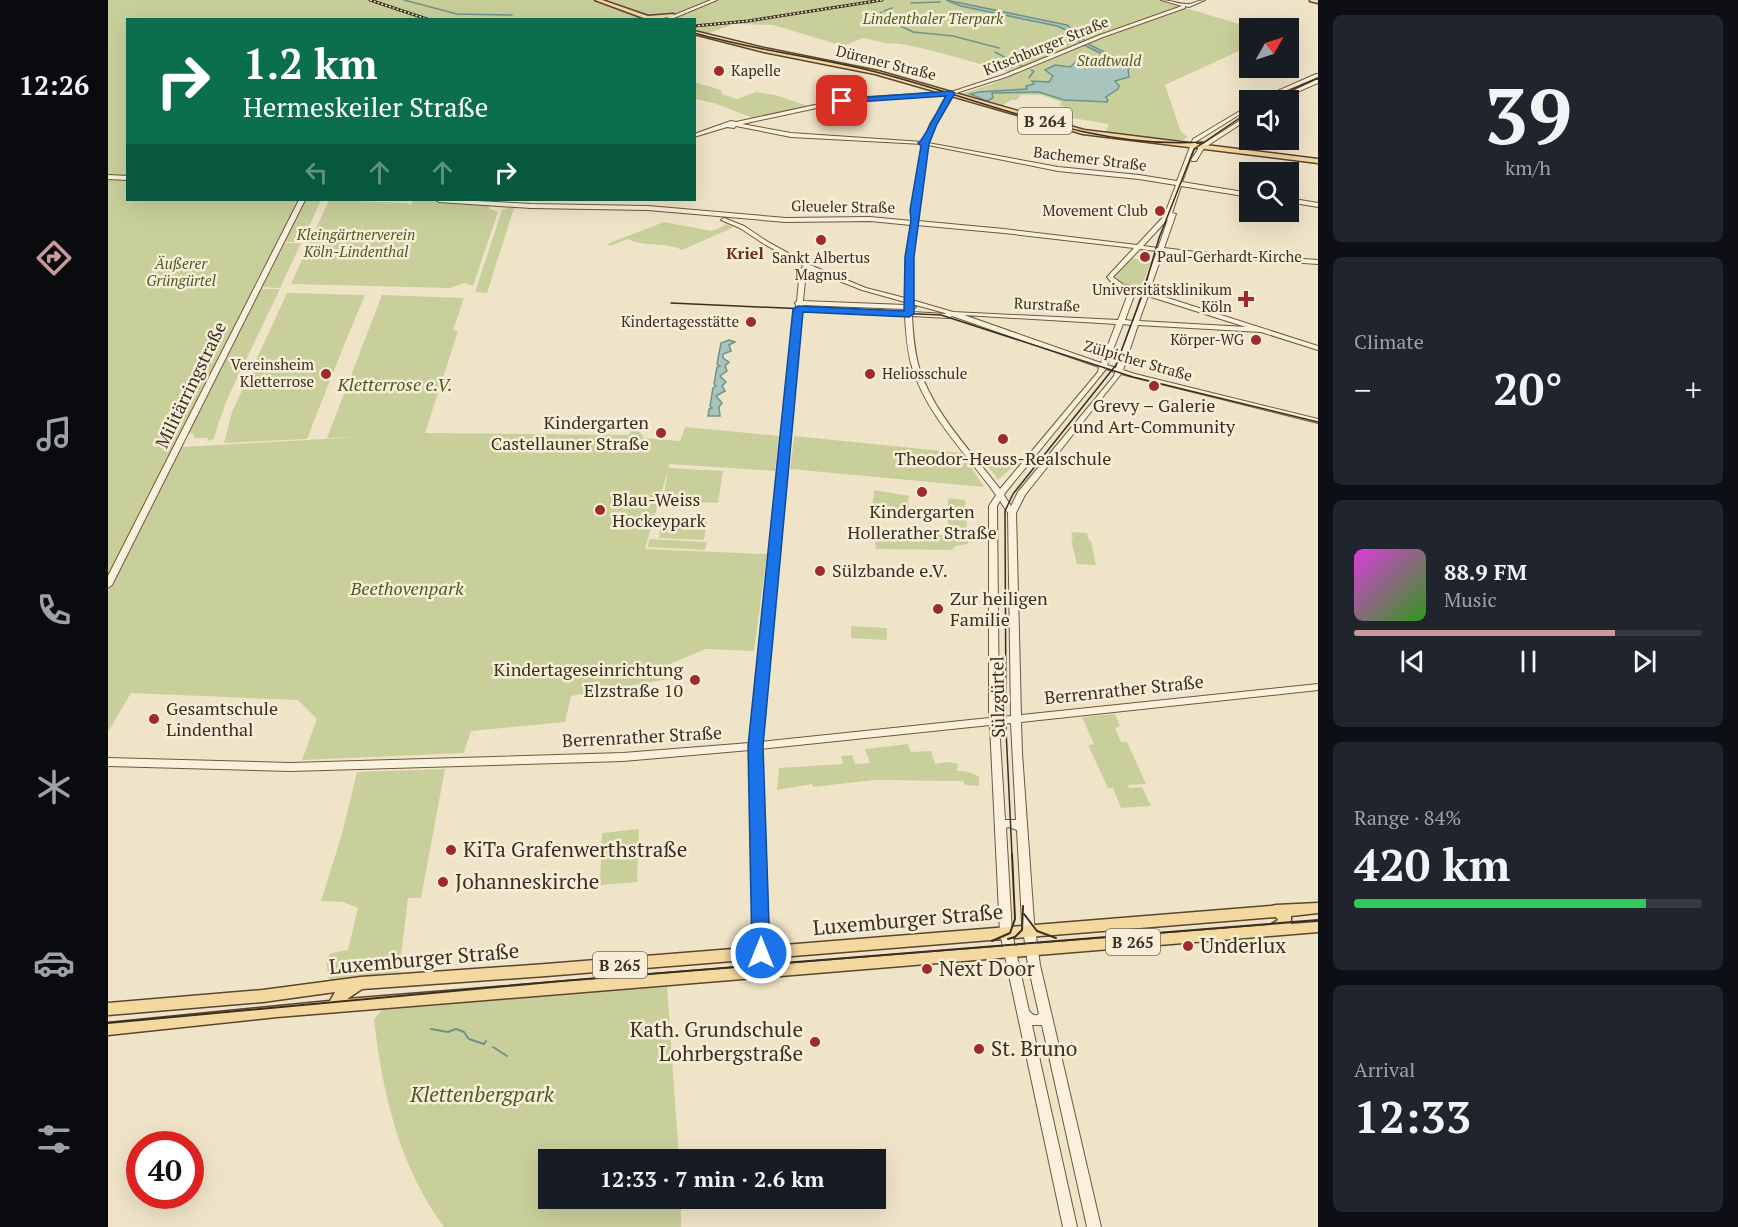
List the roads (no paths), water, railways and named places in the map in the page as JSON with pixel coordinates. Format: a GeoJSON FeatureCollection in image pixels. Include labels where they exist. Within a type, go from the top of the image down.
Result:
{"type":"FeatureCollection","features":[{"type":"Feature","properties":{"kind":"main road"},"geometry":{"type":"LineString","coordinates":[[597,0],[650,18]]}},
{"type":"Feature","properties":{"kind":"main road"},"geometry":{"type":"LineString","coordinates":[[1312,0],[1318,2]]}},
{"type":"Feature","properties":{"kind":"main road"},"geometry":{"type":"LineString","coordinates":[[647,17],[673,16]]}},
{"type":"Feature","properties":{"kind":"main road","name":"Dürener Straße"},"geometry":{"type":"LineString","coordinates":[[696,33],[764,50],[864,69],[1083,132],[1318,161]]}},
{"type":"Feature","properties":{"kind":"main road"},"geometry":{"type":"LineString","coordinates":[[1297,929],[1297,916],[1313,908]]}},
{"type":"Feature","properties":{"kind":"main road","name":"Luxemburger Straße"},"geometry":{"type":"LineString","coordinates":[[108,1009],[179,1005],[361,983],[762,957],[1006,933],[1313,908]]}},
{"type":"Feature","properties":{"kind":"main road"},"geometry":{"type":"LineString","coordinates":[[1272,931],[1285,922],[1284,915],[1276,910]]}},
{"type":"Feature","properties":{"kind":"main road","name":"Luxemburger Straße"},"geometry":{"type":"LineString","coordinates":[[108,1029],[335,1004],[1318,927]]}},
{"type":"Feature","properties":{"kind":"main road"},"geometry":{"type":"LineString","coordinates":[[741,974],[756,969],[762,957],[775,971]]}},
{"type":"Feature","properties":{"kind":"main road"},"geometry":{"type":"LineString","coordinates":[[335,1004],[346,991],[361,983]]}},
{"type":"Feature","properties":{"kind":"main road"},"geometry":{"type":"LineString","coordinates":[[322,988],[331,992],[335,1004]]}},
{"type":"Feature","properties":{"kind":"street"},"geometry":{"type":"LineString","coordinates":[[668,18],[715,0]]}},
{"type":"Feature","properties":{"kind":"street"},"geometry":{"type":"LineString","coordinates":[[1163,0],[1184,6]]}},
{"type":"Feature","properties":{"kind":"street","name":"Kitschburger Straße"},"geometry":{"type":"LineString","coordinates":[[743,125],[824,105],[830,106],[867,98],[951,93],[1010,75],[1089,41],[1203,0]]}},
{"type":"Feature","properties":{"kind":"street"},"geometry":{"type":"LineString","coordinates":[[1283,90],[1318,75]]}},
{"type":"Feature","properties":{"kind":"street"},"geometry":{"type":"LineString","coordinates":[[1298,90],[1318,81]]}},
{"type":"Feature","properties":{"kind":"street"},"geometry":{"type":"LineString","coordinates":[[951,93],[933,124],[925,144],[910,257],[909,307],[912,351],[924,385],[940,413],[1012,513]]}},
{"type":"Feature","properties":{"kind":"street"},"geometry":{"type":"LineString","coordinates":[[1012,513],[1021,494],[1119,372],[1161,251],[1195,140],[1239,113]]}},
{"type":"Feature","properties":{"kind":"street"},"geometry":{"type":"LineString","coordinates":[[994,505],[1006,487],[1104,367],[1132,293],[1110,277],[1167,217],[1181,184],[1202,147],[1239,122]]}},
{"type":"Feature","properties":{"kind":"street","name":"Bachemer Straße"},"geometry":{"type":"LineString","coordinates":[[696,135],[726,126],[743,125],[791,135],[925,144],[1058,169],[1239,193]]}},
{"type":"Feature","properties":{"kind":"street"},"geometry":{"type":"LineString","coordinates":[[108,177],[126,178]]}},
{"type":"Feature","properties":{"kind":"street","name":"Militärringstraße"},"geometry":{"type":"LineString","coordinates":[[108,585],[301,201]]}},
{"type":"Feature","properties":{"kind":"street","name":"Gleueler Straße"},"geometry":{"type":"LineString","coordinates":[[457,201],[648,208],[734,217],[801,220],[856,218],[904,221],[915,217],[926,223],[1161,251],[1318,262]]}},
{"type":"Feature","properties":{"kind":"street"},"geometry":{"type":"LineString","coordinates":[[1299,202],[1318,205]]}},
{"type":"Feature","properties":{"kind":"street","name":"Zülpicher Straße"},"geometry":{"type":"LineString","coordinates":[[710,215],[742,227],[808,266],[909,307],[950,314]]}},
{"type":"Feature","properties":{"kind":"street","name":"Zülpicher Straße"},"geometry":{"type":"LineString","coordinates":[[734,217],[742,227]]}},
{"type":"Feature","properties":{"kind":"street"},"geometry":{"type":"LineString","coordinates":[[762,957],[755,746],[798,306],[803,270],[808,266]]}},
{"type":"Feature","properties":{"kind":"street"},"geometry":{"type":"LineString","coordinates":[[1119,285],[1146,291],[1318,348]]}},
{"type":"Feature","properties":{"kind":"street"},"geometry":{"type":"LineString","coordinates":[[798,306],[909,307]]}},
{"type":"Feature","properties":{"kind":"street","name":"Zülpicher Straße"},"geometry":{"type":"LineString","coordinates":[[909,307],[930,307],[1119,372],[1318,421]]}},
{"type":"Feature","properties":{"kind":"street","name":"Rurstraße"},"geometry":{"type":"LineString","coordinates":[[950,314],[1263,330]]}},
{"type":"Feature","properties":{"kind":"street"},"geometry":{"type":"LineString","coordinates":[[1229,319],[1238,323],[1238,327]]}},
{"type":"Feature","properties":{"kind":"street"},"geometry":{"type":"LineString","coordinates":[[993,485],[1006,487]]}},
{"type":"Feature","properties":{"kind":"street","name":"Sülzgürtel"},"geometry":{"type":"LineString","coordinates":[[993,485],[994,721],[1006,933],[1070,1227]]}},
{"type":"Feature","properties":{"kind":"street"},"geometry":{"type":"LineString","coordinates":[[994,505],[1006,504]]}},
{"type":"Feature","properties":{"kind":"street","name":"Sülzgürtel"},"geometry":{"type":"LineString","coordinates":[[1012,513],[1016,719],[1028,922],[1046,1017],[1094,1227]]}},
{"type":"Feature","properties":{"kind":"street","name":"Berrenrather Straße"},"geometry":{"type":"LineString","coordinates":[[108,762],[291,767],[623,757],[755,746],[1318,687]]}},
{"type":"Feature","properties":{"kind":"street"},"geometry":{"type":"LineString","coordinates":[[1000,826],[1008,823],[1019,825],[1023,830]]}},
{"type":"Feature","properties":{"kind":"street"},"geometry":{"type":"LineString","coordinates":[[1024,1014],[1028,1019],[1036,1021],[1046,1017]]}},
{"type":"Feature","properties":{"kind":"water"},"geometry":{"type":"Polygon","coordinates":[[[946,0],[1067,25],[1090,45],[1133,66],[1128,69],[1129,77],[1115,81],[1119,86],[1118,89],[1106,97],[1107,102],[1064,100],[1039,92],[992,93],[993,98],[987,101],[970,94],[1027,89],[1026,86],[1034,84],[1032,81],[1049,82],[1053,76],[1045,70],[1055,65],[1070,67],[1077,61],[1114,60],[1084,45],[1068,31],[1057,26],[961,6],[946,0]]]}},
{"type":"Feature","properties":{"kind":"water"},"geometry":{"type":"Polygon","coordinates":[[[729,340],[735,342],[729,345],[731,351],[723,354],[723,358],[729,362],[725,366],[727,371],[720,376],[726,382],[722,386],[725,391],[716,396],[722,403],[719,407],[720,416],[708,416],[709,409],[712,408],[710,406],[713,388],[716,386],[714,384],[717,367],[720,366],[717,364],[721,343],[729,340]]]}},
{"type":"Feature","properties":{"kind":"waterway"},"geometry":{"type":"LineString","coordinates":[[404,0],[457,14],[512,15]]}},
{"type":"Feature","properties":{"kind":"waterway"},"geometry":{"type":"LineString","coordinates":[[911,3],[940,2]]}},
{"type":"Feature","properties":{"kind":"waterway"},"geometry":{"type":"LineString","coordinates":[[884,11],[892,8]]}},
{"type":"Feature","properties":{"kind":"waterway"},"geometry":{"type":"LineString","coordinates":[[881,12],[882,17],[913,32],[953,36],[999,48]]}},
{"type":"Feature","properties":{"kind":"waterway"},"geometry":{"type":"LineString","coordinates":[[995,52],[1023,67]]}},
{"type":"Feature","properties":{"kind":"waterway"},"geometry":{"type":"LineString","coordinates":[[1029,78],[1034,71],[1031,70]]}},
{"type":"Feature","properties":{"kind":"waterway"},"geometry":{"type":"LineString","coordinates":[[431,1029],[448,1032],[456,1029],[464,1032],[468,1038]]}},
{"type":"Feature","properties":{"kind":"waterway"},"geometry":{"type":"LineString","coordinates":[[469,1039],[484,1044],[486,1041]]}},
{"type":"Feature","properties":{"kind":"waterway"},"geometry":{"type":"LineString","coordinates":[[493,1047],[507,1056]]}},
{"type":"Feature","properties":{"kind":"tram line"},"geometry":{"type":"LineString","coordinates":[[696,33],[876,72],[1078,130],[1119,138],[1161,142],[1203,142]]}},
{"type":"Feature","properties":{"kind":"tram line"},"geometry":{"type":"LineString","coordinates":[[1291,90],[1318,78]]}},
{"type":"Feature","properties":{"kind":"tram line"},"geometry":{"type":"LineString","coordinates":[[1112,370],[1116,365],[1143,293],[1159,238],[1194,149],[1239,118]]}},
{"type":"Feature","properties":{"kind":"tram line"},"geometry":{"type":"LineString","coordinates":[[671,303],[941,315],[1112,370]]}},
{"type":"Feature","properties":{"kind":"tram line"},"geometry":{"type":"LineString","coordinates":[[1012,855],[1006,729],[1005,511],[1013,494],[1112,370]]}},
{"type":"Feature","properties":{"kind":"tram line"},"geometry":{"type":"LineString","coordinates":[[1112,370],[1318,422]]}},
{"type":"Feature","properties":{"kind":"tram line"},"geometry":{"type":"LineString","coordinates":[[992,941],[1010,933],[1015,919],[1012,854]]}},
{"type":"Feature","properties":{"kind":"tram line"},"geometry":{"type":"LineString","coordinates":[[1008,939],[1015,937],[1022,930],[1023,906]]}},
{"type":"Feature","properties":{"kind":"tram line"},"geometry":{"type":"LineString","coordinates":[[1024,914],[1037,931],[1056,938]]}},
{"type":"Feature","properties":{"kind":"tram line"},"geometry":{"type":"LineString","coordinates":[[108,1023],[562,981],[1318,920]]}},
{"type":"Feature","properties":{"kind":"railway"},"geometry":{"type":"LineString","coordinates":[[370,0],[424,18]]}},
{"type":"Feature","properties":{"kind":"railway"},"geometry":{"type":"LineString","coordinates":[[696,26],[748,21],[882,0]]}},
{"type":"Feature","properties":{"kind":"place","name":"Kapelle"},"geometry":{"type":"Point","coordinates":[719,71]}},
{"type":"Feature","properties":{"kind":"place","name":"Movement Club"},"geometry":{"type":"Point","coordinates":[1160,211]}},
{"type":"Feature","properties":{"kind":"place","name":"Sankt Albertus Magnus"},"geometry":{"type":"Point","coordinates":[821,240]}},
{"type":"Feature","properties":{"kind":"place","name":"Paul-Gerhardt-Kirche"},"geometry":{"type":"Point","coordinates":[1145,257]}},
{"type":"Feature","properties":{"kind":"place","name":"Universitätsklinikum Köln"},"geometry":{"type":"Point","coordinates":[1246,299]}},
{"type":"Feature","properties":{"kind":"place","name":"Kindertagesstätte"},"geometry":{"type":"Point","coordinates":[751,322]}},
{"type":"Feature","properties":{"kind":"place","name":"Körper-WG"},"geometry":{"type":"Point","coordinates":[1256,340]}},
{"type":"Feature","properties":{"kind":"place","name":"Vereinsheim Kletterrose"},"geometry":{"type":"Point","coordinates":[326,374]}},
{"type":"Feature","properties":{"kind":"place","name":"Heliosschule"},"geometry":{"type":"Point","coordinates":[870,374]}},
{"type":"Feature","properties":{"kind":"place","name":"Grevy – Galerie und Art-Community"},"geometry":{"type":"Point","coordinates":[1154,386]}},
{"type":"Feature","properties":{"kind":"place","name":"Kindergarten Castellauner Straße"},"geometry":{"type":"Point","coordinates":[661,433]}},
{"type":"Feature","properties":{"kind":"place","name":"Theodor-Heuss-Realschule"},"geometry":{"type":"Point","coordinates":[1003,439]}},
{"type":"Feature","properties":{"kind":"place","name":"Kindergarten Hollerather Straße"},"geometry":{"type":"Point","coordinates":[922,492]}},
{"type":"Feature","properties":{"kind":"place","name":"Blau-Weiss Hockeypark"},"geometry":{"type":"Point","coordinates":[600,510]}},
{"type":"Feature","properties":{"kind":"place","name":"Sülzbande e.V."},"geometry":{"type":"Point","coordinates":[820,571]}},
{"type":"Feature","properties":{"kind":"place","name":"Zur heiligen Familie"},"geometry":{"type":"Point","coordinates":[938,609]}},
{"type":"Feature","properties":{"kind":"place","name":"Kindertageseinrichtung Elzstraße 10"},"geometry":{"type":"Point","coordinates":[695,680]}},
{"type":"Feature","properties":{"kind":"place","name":"Gesamtschule Lindenthal"},"geometry":{"type":"Point","coordinates":[154,719]}},
{"type":"Feature","properties":{"kind":"place","name":"KiTa Grafenwerthstraße"},"geometry":{"type":"Point","coordinates":[451,850]}},
{"type":"Feature","properties":{"kind":"place","name":"Johanneskirche"},"geometry":{"type":"Point","coordinates":[443,882]}},
{"type":"Feature","properties":{"kind":"place","name":"Underlux"},"geometry":{"type":"Point","coordinates":[1188,946]}},
{"type":"Feature","properties":{"kind":"place","name":"Next Door"},"geometry":{"type":"Point","coordinates":[927,969]}},
{"type":"Feature","properties":{"kind":"place","name":"Kath. Grundschule Lohrbergstraße"},"geometry":{"type":"Point","coordinates":[815,1042]}},
{"type":"Feature","properties":{"kind":"place","name":"St. Bruno"},"geometry":{"type":"Point","coordinates":[979,1049]}},
{"type":"Feature","properties":{"kind":"district","name":"Kriel"},"geometry":{"type":"Point","coordinates":[745,253]}},
{"type":"Feature","properties":{"kind":"park label","name":"Lindenthaler Tierpark"},"geometry":{"type":"Point","coordinates":[933,19]}},
{"type":"Feature","properties":{"kind":"park label","name":"Stadtwald"},"geometry":{"type":"Point","coordinates":[1109,61]}},
{"type":"Feature","properties":{"kind":"park label","name":"Kleingärtnerverein Köln-Lindenthal"},"geometry":{"type":"Point","coordinates":[356,244]}},
{"type":"Feature","properties":{"kind":"park label","name":"Äußerer Grüngürtel"},"geometry":{"type":"Point","coordinates":[181,272]}},
{"type":"Feature","properties":{"kind":"park label","name":"Kletterrose e.V."},"geometry":{"type":"Point","coordinates":[395,385]}},
{"type":"Feature","properties":{"kind":"park label","name":"Beethovenpark"},"geometry":{"type":"Point","coordinates":[407,589]}},
{"type":"Feature","properties":{"kind":"park label","name":"Klettenbergpark"},"geometry":{"type":"Point","coordinates":[482,1095]}}]}
